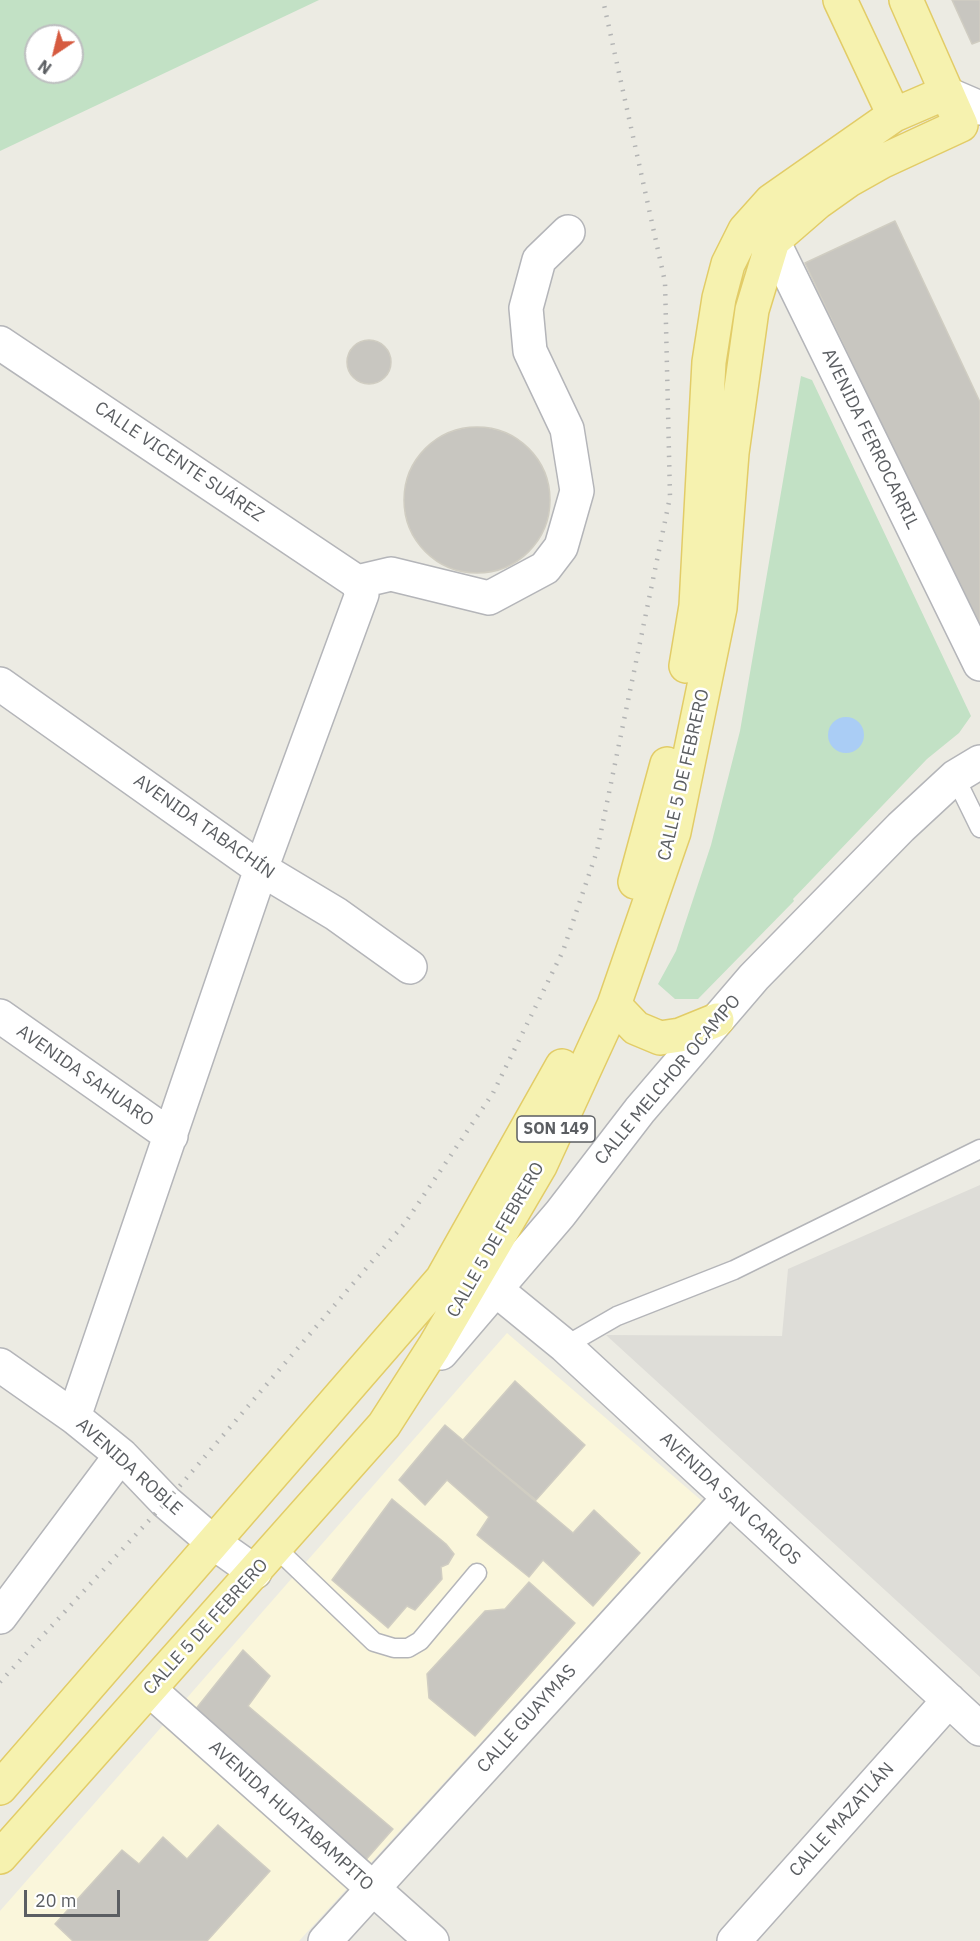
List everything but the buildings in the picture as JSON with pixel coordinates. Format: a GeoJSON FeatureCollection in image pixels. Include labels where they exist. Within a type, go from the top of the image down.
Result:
{"type":"FeatureCollection","features":[{"type":"Feature","properties":{"kind":"main road"},"geometry":{"type":"LineString","coordinates":[[840,0],[894,115]]}},
{"type":"Feature","properties":{"kind":"main road"},"geometry":{"type":"LineString","coordinates":[[759,236],[818,202],[849,180],[974,116],[945,93],[906,0]]}},
{"type":"Feature","properties":{"kind":"main road"},"geometry":{"type":"LineString","coordinates":[[759,236],[771,201],[800,178],[894,115],[945,93]]}},
{"type":"Feature","properties":{"kind":"main road","name":"CALLE 5 DE FEBRERO"},"geometry":{"type":"LineString","coordinates":[[0,1857],[384,1425],[434,1347],[485,1281],[540,1166],[614,1005],[674,832],[720,608],[732,453],[753,310],[759,236]]}},
{"type":"Feature","properties":{"kind":"main road","name":"CALLE 5 DE FEBRERO"},"geometry":{"type":"LineString","coordinates":[[0,1788],[442,1279],[534,1120],[581,1030],[643,856],[673,741],[696,606],[709,362],[719,298],[728,264],[759,236]]}},
{"type":"Feature","properties":{"kind":"main road"},"geometry":{"type":"LineString","coordinates":[[614,1005],[636,1029],[660,1038],[681,1035],[717,1020]]}},
{"type":"Feature","properties":{"kind":"street"},"geometry":{"type":"LineString","coordinates":[[74,1417],[261,869],[362,594],[357,582],[391,574],[489,598],[545,568],[561,546],[577,492],[567,429],[530,351],[526,308],[538,260],[568,232]]}},
{"type":"Feature","properties":{"kind":"street","name":"AVENIDA FERROCARRIL"},"geometry":{"type":"LineString","coordinates":[[759,236],[980,664]]}},
{"type":"Feature","properties":{"kind":"street","name":"CALLE VICENTE SUÁREZ"},"geometry":{"type":"LineString","coordinates":[[0,343],[357,582]]}},
{"type":"Feature","properties":{"kind":"street","name":"AVENIDA TABACHÍN"},"geometry":{"type":"LineString","coordinates":[[0,684],[261,869],[336,914],[410,967]]}},
{"type":"Feature","properties":{"kind":"street","name":"CALLE MELCHOR OCAMPO"},"geometry":{"type":"LineString","coordinates":[[485,1281],[560,1214],[640,1110],[802,926],[967,770]]}},
{"type":"Feature","properties":{"kind":"street","name":"AVENIDA SAHUARO"},"geometry":{"type":"LineString","coordinates":[[0,1016],[171,1136]]}},
{"type":"Feature","properties":{"kind":"street","name":"AVENIDA SAN CARLOS"},"geometry":{"type":"LineString","coordinates":[[485,1281],[565,1346],[980,1729]]}},
{"type":"Feature","properties":{"kind":"street","name":"AVENIDA ROBLE"},"geometry":{"type":"LineString","coordinates":[[0,1365],[74,1417],[120,1455],[166,1502],[214,1543],[255,1572]]}},
{"type":"Feature","properties":{"kind":"street"},"geometry":{"type":"LineString","coordinates":[[0,1617],[120,1455]]}},
{"type":"Feature","properties":{"kind":"street","name":"CALLE GUAYMAS"},"geometry":{"type":"LineString","coordinates":[[324,1941],[729,1498]]}},
{"type":"Feature","properties":{"kind":"street","name":"AVENIDA HUATABAMPITO"},"geometry":{"type":"LineString","coordinates":[[150,1690],[432,1941]]}},
{"type":"Feature","properties":{"kind":"street","name":"CALLE MAZATLÁN"},"geometry":{"type":"LineString","coordinates":[[734,1941],[949,1700]]}},
{"type":"Feature","properties":{"kind":"lane"},"geometry":{"type":"LineString","coordinates":[[967,770],[980,828]]}},
{"type":"Feature","properties":{"kind":"lane"},"geometry":{"type":"LineString","coordinates":[[565,1346],[617,1316],[734,1270],[980,1149]]}},
{"type":"Feature","properties":{"kind":"lane"},"geometry":{"type":"LineString","coordinates":[[276,1548],[374,1641],[394,1648],[408,1648],[420,1641],[477,1573]]}},
{"type":"Feature","properties":{"kind":"shaded area"},"geometry":{"type":"Polygon","coordinates":[[[980,1185],[980,1677],[606,1335],[782,1336],[788,1269],[980,1185]]]}},
{"type":"Feature","properties":{"kind":"shaded area"},"geometry":{"type":"Polygon","coordinates":[[[507,1333],[702,1501],[299,1941],[0,1941],[0,1911],[507,1333]]]}},
{"type":"Feature","properties":{"kind":"green space"},"geometry":{"type":"Polygon","coordinates":[[[0,0],[319,0],[0,151],[0,0]]]}},
{"type":"Feature","properties":{"kind":"green space"},"geometry":{"type":"Polygon","coordinates":[[[801,376],[812,380],[971,716],[959,733],[927,759],[793,899],[794,901],[698,999],[675,999],[658,984],[676,951],[711,845],[740,731],[801,376]]]}},
{"type":"Feature","properties":{"kind":"water"},"geometry":{"type":"Polygon","coordinates":[[[846,717],[859,722],[864,735],[859,748],[846,753],[833,748],[828,735],[833,722],[846,717]]]}},
{"type":"Feature","properties":{"kind":"railway"},"geometry":{"type":"LineString","coordinates":[[0,1682],[166,1502],[405,1223],[493,1093],[563,951],[597,851],[670,497],[665,282],[603,0]]}}]}
